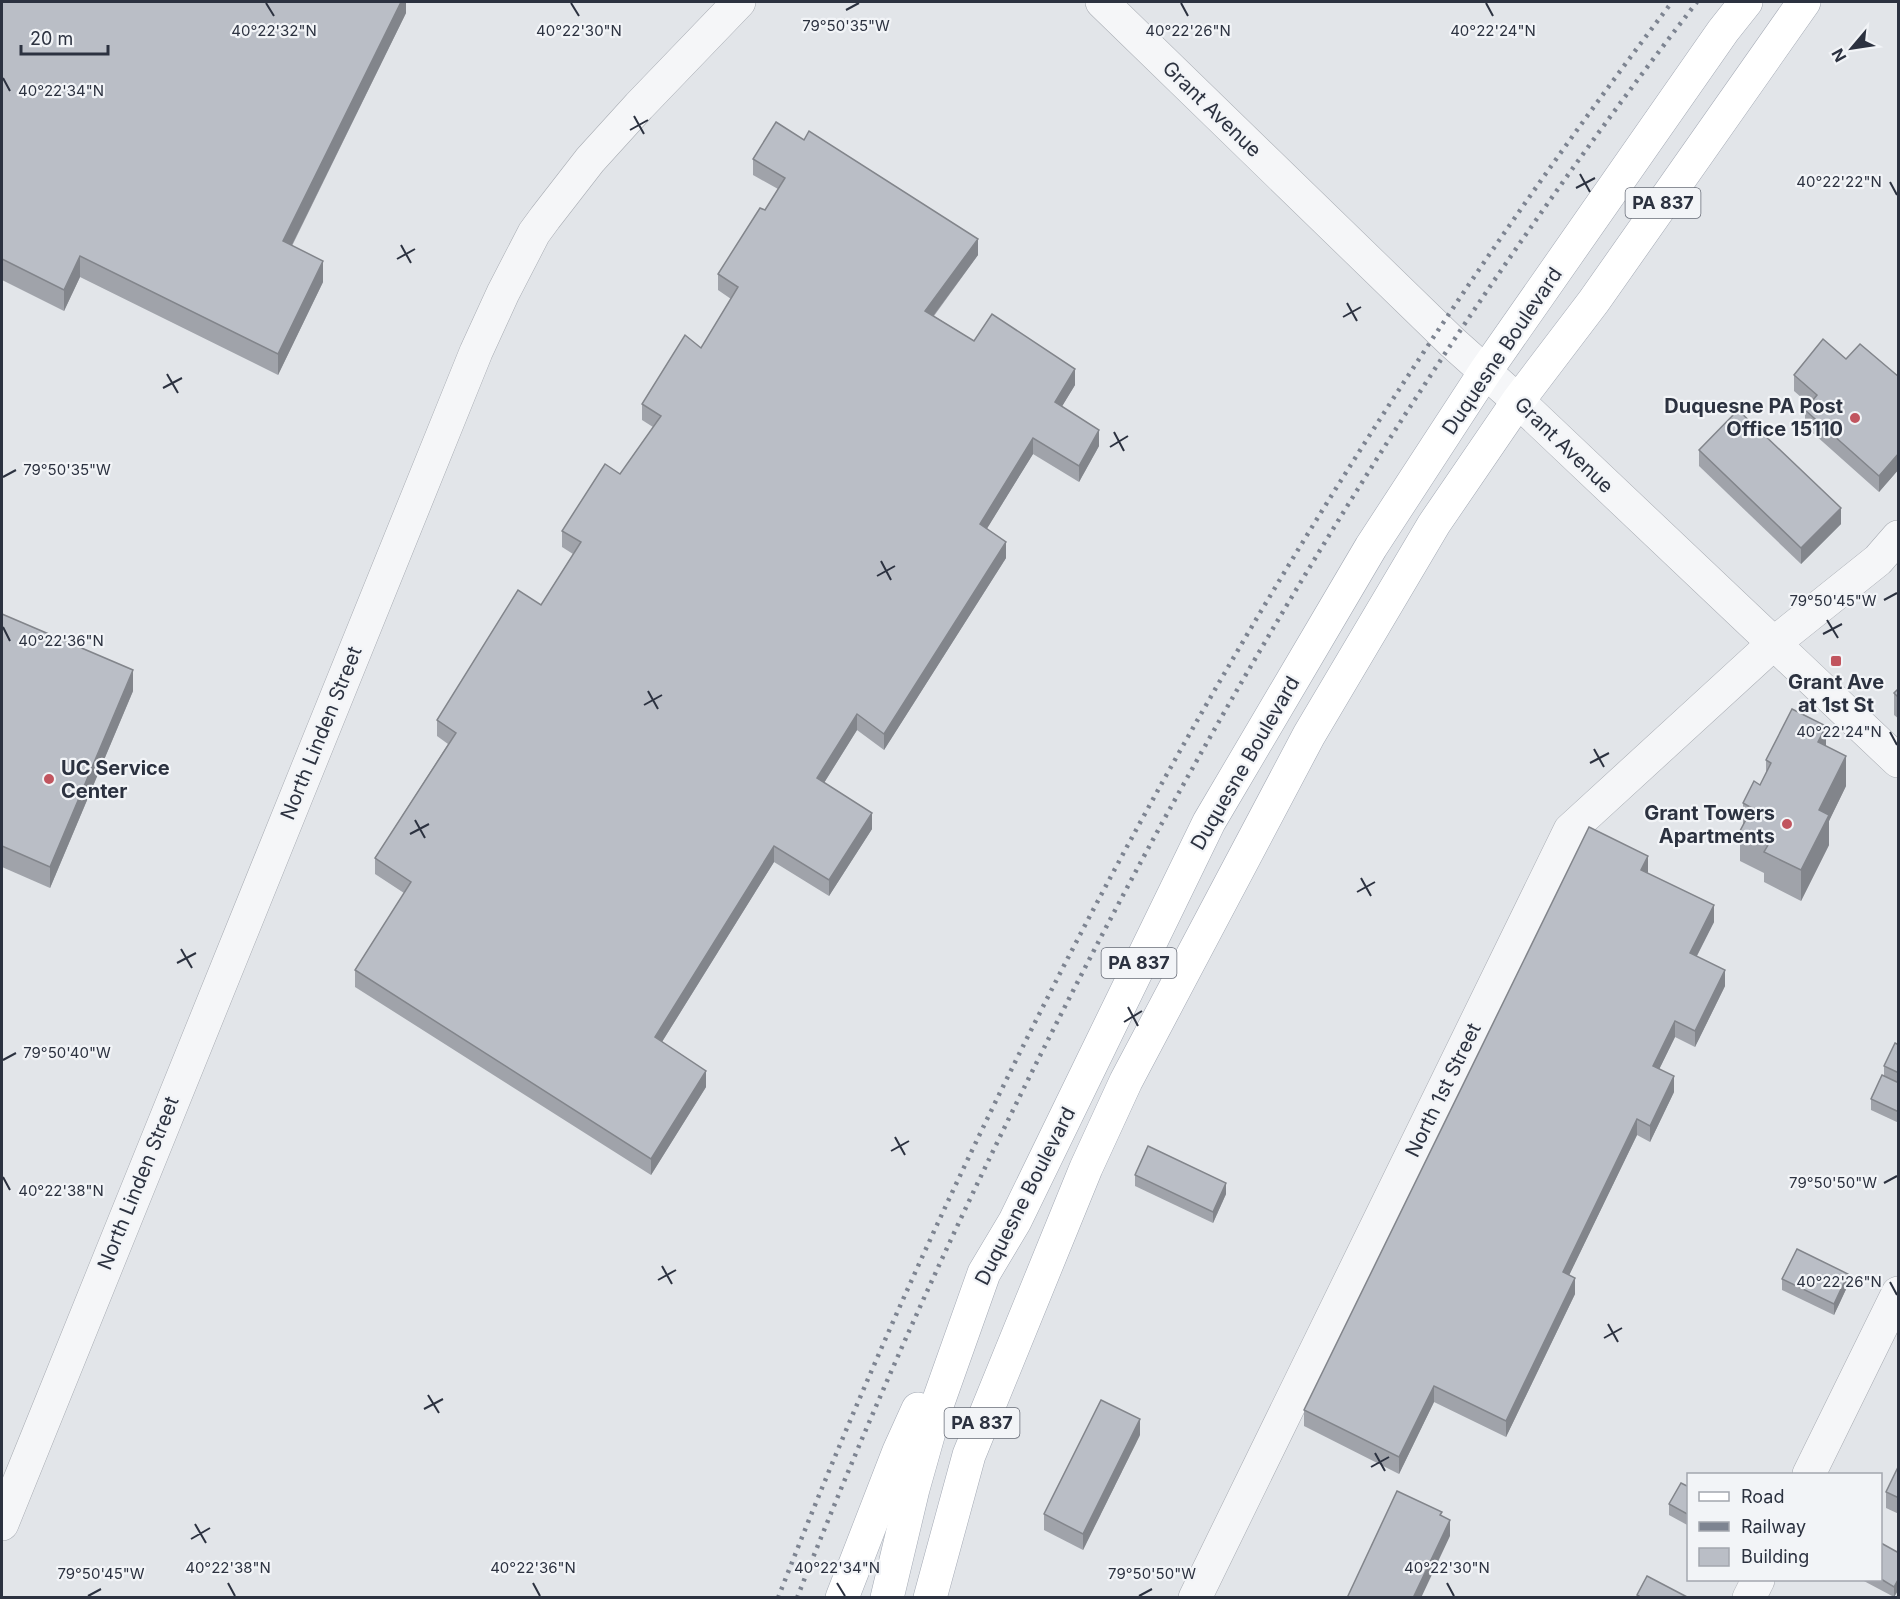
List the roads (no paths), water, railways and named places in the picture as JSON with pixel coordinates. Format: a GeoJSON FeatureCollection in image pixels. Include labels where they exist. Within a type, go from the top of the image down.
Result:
{"type":"FeatureCollection","features":[{"type":"Feature","properties":{"kind":"main road","name":"Duquesne Boulevard"},"geometry":{"type":"LineString","coordinates":[[887,1598],[913,1489],[935,1411],[984,1273],[1015,1221],[1209,822],[1371,547],[1485,372],[1723,31],[1746,2]]}},
{"type":"Feature","properties":{"kind":"main road","name":"PA 837"},"geometry":{"type":"LineString","coordinates":[[1518,401],[1594,301],[1804,2]]}},
{"type":"Feature","properties":{"kind":"main road","name":"Duquesne Boulevard"},"geometry":{"type":"LineString","coordinates":[[930,1598],[969,1455],[1086,1168],[1126,1081],[1309,735],[1434,524],[1518,401]]}},
{"type":"Feature","properties":{"kind":"main road"},"geometry":{"type":"LineString","coordinates":[[842,1598],[900,1451],[984,1273],[1020,1252],[1050,1254]]}},
{"type":"Feature","properties":{"kind":"street","name":"North Linden Street"},"geometry":{"type":"LineString","coordinates":[[2,1524],[476,352],[503,293],[534,233],[590,160],[739,2]]}},
{"type":"Feature","properties":{"kind":"street","name":"Grant Avenue"},"geometry":{"type":"LineString","coordinates":[[1102,2],[1375,268],[1899,761]]}},
{"type":"Feature","properties":{"kind":"street","name":"North 1st Street"},"geometry":{"type":"LineString","coordinates":[[1195,1598],[1570,830],[1773,644],[1878,560],[1899,537]]}},
{"type":"Feature","properties":{"kind":"street"},"geometry":{"type":"LineString","coordinates":[[1809,1473],[1899,1293]]}},
{"type":"Feature","properties":{"kind":"street"},"geometry":{"type":"LineString","coordinates":[[1749,1598],[1758,1581]]}},
{"type":"Feature","properties":{"kind":"railway"},"geometry":{"type":"LineString","coordinates":[[778,1598],[865,1387],[959,1178],[1061,972],[1170,769],[1286,570],[1408,375],[1537,186],[1672,2]]}},
{"type":"Feature","properties":{"kind":"railway"},"geometry":{"type":"LineString","coordinates":[[797,1598],[876,1406],[1007,1122],[1101,937],[1211,735],[1274,626],[1340,519],[1476,307],[1547,204],[1697,2]]}},
{"type":"Feature","properties":{"kind":"place","name":"Duquesne PA Post Office 15110"},"geometry":{"type":"Point","coordinates":[1855,418]}},
{"type":"Feature","properties":{"kind":"place","name":"Grant Ave at 1st St"},"geometry":{"type":"Point","coordinates":[1836,661]}},
{"type":"Feature","properties":{"kind":"place","name":"UC Service Center"},"geometry":{"type":"Point","coordinates":[49,779]}},
{"type":"Feature","properties":{"kind":"place","name":"Grant Towers Apartments"},"geometry":{"type":"Point","coordinates":[1787,824]}}]}
